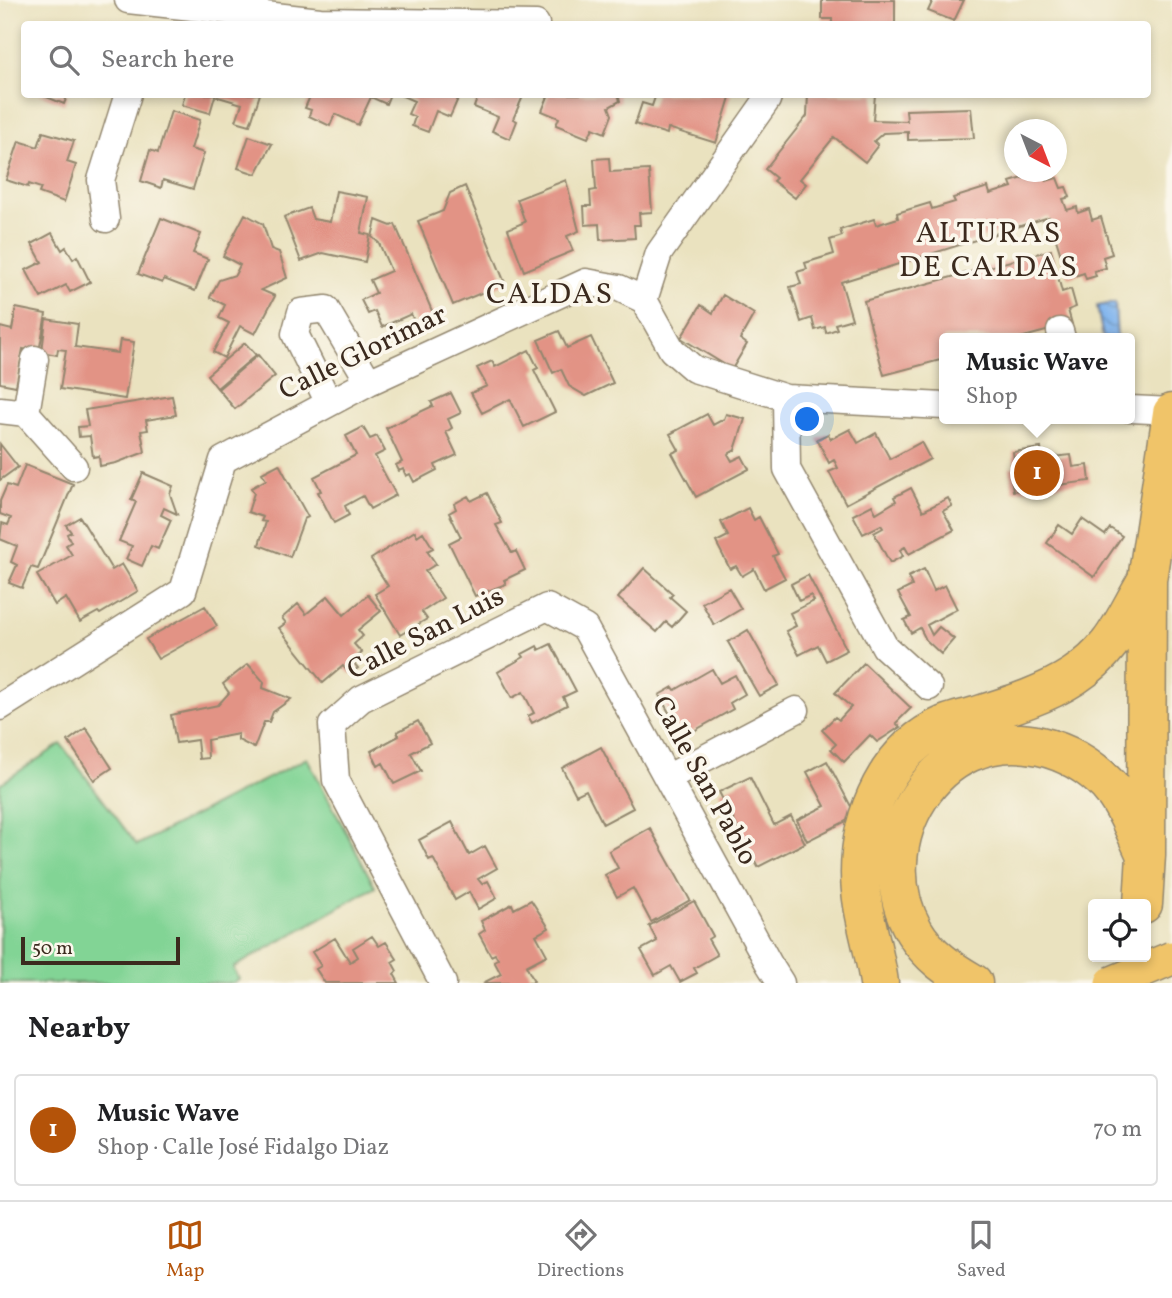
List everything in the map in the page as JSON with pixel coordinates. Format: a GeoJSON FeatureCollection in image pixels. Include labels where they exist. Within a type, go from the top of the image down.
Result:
{"type":"FeatureCollection","features":[{"type":"Feature","properties":{"kind":"highway"},"geometry":{"type":"LineString","coordinates":[[1143,899],[1146,855],[1147,580],[1172,412]]}},
{"type":"Feature","properties":{"kind":"highway"},"geometry":{"type":"LineString","coordinates":[[879,983],[860,874],[864,832],[879,789],[902,756],[916,743],[947,724],[1013,703],[1073,677],[1116,638],[1147,580]]}},
{"type":"Feature","properties":{"kind":"highway"},"geometry":{"type":"LineString","coordinates":[[973,983],[942,963],[921,940],[904,909],[897,876],[901,840],[909,813],[924,788],[954,761],[983,748],[1011,743],[1032,744],[1065,754],[1086,766],[1114,793],[1146,855]]}},
{"type":"Feature","properties":{"kind":"highway"},"geometry":{"type":"LineString","coordinates":[[867,924],[908,983]]}},
{"type":"Feature","properties":{"kind":"highway"},"geometry":{"type":"LineString","coordinates":[[1140,962],[1140,983]]}},
{"type":"Feature","properties":{"kind":"main road"},"geometry":{"type":"LineString","coordinates":[[1112,983],[1172,958]]}},
{"type":"Feature","properties":{"kind":"street"},"geometry":{"type":"LineString","coordinates":[[128,0],[154,14],[320,21]]}},
{"type":"Feature","properties":{"kind":"street"},"geometry":{"type":"LineString","coordinates":[[106,219],[101,180],[127,98]]}},
{"type":"Feature","properties":{"kind":"street"},"geometry":{"type":"LineString","coordinates":[[768,98],[659,253],[644,300],[672,350],[694,369],[786,398],[939,405]]}},
{"type":"Feature","properties":{"kind":"street","name":"Calle Glorimar"},"geometry":{"type":"LineString","coordinates":[[0,707],[183,591],[223,460],[369,382],[586,282],[619,288],[644,300]]}},
{"type":"Feature","properties":{"kind":"street"},"geometry":{"type":"LineString","coordinates":[[329,403],[295,334],[301,312],[326,309],[369,382]]}},
{"type":"Feature","properties":{"kind":"street"},"geometry":{"type":"LineString","coordinates":[[35,359],[13,412],[74,467]]}},
{"type":"Feature","properties":{"kind":"street"},"geometry":{"type":"LineString","coordinates":[[786,398],[787,469],[885,647],[929,687]]}},
{"type":"Feature","properties":{"kind":"street"},"geometry":{"type":"LineString","coordinates":[[1135,409],[1172,412]]}},
{"type":"Feature","properties":{"kind":"street","name":"Calle San Luis"},"geometry":{"type":"LineString","coordinates":[[443,983],[336,780],[332,725],[361,699],[547,607],[564,617]]}},
{"type":"Feature","properties":{"kind":"street","name":"Calle San Pablo"},"geometry":{"type":"LineString","coordinates":[[564,617],[585,628],[769,964],[782,983]]}},
{"type":"Feature","properties":{"kind":"street"},"geometry":{"type":"LineString","coordinates":[[667,778],[796,710]]}},
{"type":"Feature","properties":{"kind":"green space"},"geometry":{"type":"Polygon","coordinates":[[[61,744],[137,845],[307,758],[375,887],[233,968],[239,979],[233,983],[0,983],[0,784],[61,744]]]}},
{"type":"Feature","properties":{"kind":"water"},"geometry":{"type":"Polygon","coordinates":[[[1115,303],[1117,333],[1102,333],[1097,306],[1115,303]]]}},
{"type":"Feature","properties":{"kind":"building"},"geometry":{"type":"Polygon","coordinates":[[[822,0],[895,0],[895,21],[822,19],[822,0]]]}},
{"type":"Feature","properties":{"kind":"building"},"geometry":{"type":"Polygon","coordinates":[[[933,0],[964,0],[954,21],[928,11],[933,0]]]}},
{"type":"Feature","properties":{"kind":"building"},"geometry":{"type":"Polygon","coordinates":[[[49,98],[66,98],[64,104],[49,98]]]}},
{"type":"Feature","properties":{"kind":"building"},"geometry":{"type":"Polygon","coordinates":[[[184,98],[214,98],[210,113],[182,105],[184,98]]]}},
{"type":"Feature","properties":{"kind":"building"},"geometry":{"type":"Polygon","coordinates":[[[222,98],[259,98],[250,125],[236,121],[242,104],[222,98]]]}},
{"type":"Feature","properties":{"kind":"building"},"geometry":{"type":"Polygon","coordinates":[[[309,98],[371,98],[358,125],[335,114],[330,126],[309,116],[311,110],[305,108],[309,98]]]}},
{"type":"Feature","properties":{"kind":"building"},"geometry":{"type":"Polygon","coordinates":[[[373,98],[388,98],[386,104],[373,98]]]}},
{"type":"Feature","properties":{"kind":"building"},"geometry":{"type":"Polygon","coordinates":[[[407,98],[458,98],[450,117],[436,111],[428,132],[412,126],[415,117],[408,114],[414,101],[407,98]]]}},
{"type":"Feature","properties":{"kind":"building"},"geometry":{"type":"Polygon","coordinates":[[[477,98],[522,98],[513,119],[517,121],[510,139],[492,131],[498,117],[474,107],[477,98]]]}},
{"type":"Feature","properties":{"kind":"building"},"geometry":{"type":"Polygon","coordinates":[[[547,98],[619,98],[620,101],[609,107],[612,115],[605,133],[593,128],[588,138],[556,125],[559,118],[542,111],[547,98]]]}},
{"type":"Feature","properties":{"kind":"building"},"geometry":{"type":"Polygon","coordinates":[[[655,98],[730,98],[716,143],[668,128],[667,134],[635,124],[642,103],[652,106],[655,98]]]}},
{"type":"Feature","properties":{"kind":"building"},"geometry":{"type":"Polygon","coordinates":[[[808,98],[875,98],[873,120],[907,121],[906,110],[971,108],[974,138],[908,140],[908,132],[883,133],[874,141],[878,145],[865,162],[834,137],[800,179],[806,184],[795,198],[773,181],[776,178],[765,169],[807,116],[808,98]]]}},
{"type":"Feature","properties":{"kind":"building"},"geometry":{"type":"Polygon","coordinates":[[[171,111],[200,120],[191,149],[204,153],[193,189],[163,180],[161,188],[141,181],[150,150],[158,153],[171,111]]]}},
{"type":"Feature","properties":{"kind":"building"},"geometry":{"type":"Polygon","coordinates":[[[43,132],[74,141],[67,162],[76,165],[64,202],[39,193],[41,188],[6,180],[19,141],[38,147],[43,132]]]}},
{"type":"Feature","properties":{"kind":"building"},"geometry":{"type":"Polygon","coordinates":[[[249,136],[272,144],[256,174],[238,168],[249,136]]]}},
{"type":"Feature","properties":{"kind":"building"},"geometry":{"type":"Polygon","coordinates":[[[609,158],[610,172],[649,170],[652,212],[639,213],[640,225],[634,225],[635,238],[600,240],[599,224],[585,225],[584,206],[591,206],[590,191],[596,190],[594,159],[609,158]]]}},
{"type":"Feature","properties":{"kind":"building"},"geometry":{"type":"Polygon","coordinates":[[[566,180],[579,231],[567,236],[573,251],[524,271],[508,229],[525,222],[517,199],[566,180]]]}},
{"type":"Feature","properties":{"kind":"building"},"geometry":{"type":"Polygon","coordinates":[[[1010,182],[1059,182],[1061,188],[1066,187],[1070,197],[1063,199],[1067,210],[1077,207],[1078,213],[1089,209],[1092,220],[1101,217],[1112,254],[1103,257],[1106,268],[1094,271],[1096,276],[1086,279],[1084,273],[1068,278],[1049,217],[841,282],[852,319],[835,324],[837,329],[826,333],[825,327],[815,330],[812,318],[801,322],[790,287],[801,284],[797,272],[807,269],[805,263],[834,254],[830,240],[842,236],[840,230],[874,219],[876,225],[898,218],[897,213],[930,203],[932,209],[955,202],[953,198],[988,187],[990,194],[1012,187],[1010,182]]]}},
{"type":"Feature","properties":{"kind":"building"},"geometry":{"type":"Polygon","coordinates":[[[465,186],[505,283],[453,305],[418,221],[443,211],[450,193],[465,186]]]}},
{"type":"Feature","properties":{"kind":"building"},"geometry":{"type":"Polygon","coordinates":[[[336,191],[368,197],[361,233],[370,235],[365,262],[323,253],[301,261],[284,217],[309,208],[313,219],[330,222],[336,191]]]}},
{"type":"Feature","properties":{"kind":"building"},"geometry":{"type":"Polygon","coordinates":[[[245,214],[263,224],[271,249],[279,252],[287,278],[261,290],[275,296],[255,334],[240,326],[224,358],[213,352],[229,323],[219,318],[225,305],[210,297],[219,280],[235,275],[240,265],[223,256],[245,214]]]}},
{"type":"Feature","properties":{"kind":"building"},"geometry":{"type":"Polygon","coordinates":[[[161,218],[201,234],[193,253],[208,259],[195,291],[164,279],[162,283],[138,274],[161,218]]]}},
{"type":"Feature","properties":{"kind":"building"},"geometry":{"type":"Polygon","coordinates":[[[376,220],[391,226],[395,224],[435,318],[416,326],[411,314],[382,327],[375,311],[368,314],[361,300],[376,293],[370,280],[391,271],[379,243],[372,237],[376,220]]]}},
{"type":"Feature","properties":{"kind":"building"},"geometry":{"type":"Polygon","coordinates":[[[52,233],[62,250],[66,247],[73,259],[77,256],[90,282],[70,292],[66,285],[41,298],[26,270],[42,262],[32,244],[52,233]]]}},
{"type":"Feature","properties":{"kind":"building"},"geometry":{"type":"Polygon","coordinates":[[[1051,250],[1062,292],[1071,289],[1076,307],[1068,310],[1072,324],[1039,333],[939,333],[939,360],[884,375],[864,301],[1051,250]]]}},
{"type":"Feature","properties":{"kind":"building"},"geometry":{"type":"Polygon","coordinates":[[[723,295],[754,314],[740,339],[747,344],[732,369],[681,338],[701,305],[713,313],[723,295]]]}},
{"type":"Feature","properties":{"kind":"building"},"geometry":{"type":"Polygon","coordinates":[[[16,308],[46,314],[39,352],[23,349],[16,386],[0,383],[0,327],[12,330],[16,308]]]}},
{"type":"Feature","properties":{"kind":"building"},"geometry":{"type":"Polygon","coordinates":[[[46,319],[78,324],[75,347],[118,353],[120,340],[134,342],[125,399],[60,389],[66,350],[58,349],[57,355],[42,352],[46,319]]]}},
{"type":"Feature","properties":{"kind":"building"},"geometry":{"type":"Polygon","coordinates":[[[559,331],[567,348],[591,337],[613,383],[586,396],[569,386],[561,369],[553,373],[538,340],[559,331]]]}},
{"type":"Feature","properties":{"kind":"building"},"geometry":{"type":"Polygon","coordinates":[[[245,343],[256,355],[217,388],[207,375],[245,343]]]}},
{"type":"Feature","properties":{"kind":"building"},"geometry":{"type":"Polygon","coordinates":[[[529,350],[538,368],[534,370],[555,412],[524,427],[510,399],[482,413],[471,393],[487,386],[477,368],[492,361],[495,367],[529,350]]]}},
{"type":"Feature","properties":{"kind":"building"},"geometry":{"type":"Polygon","coordinates":[[[258,355],[275,376],[235,409],[218,389],[258,355]]]}},
{"type":"Feature","properties":{"kind":"building"},"geometry":{"type":"Polygon","coordinates":[[[451,393],[461,413],[448,419],[452,428],[446,432],[457,455],[435,465],[437,470],[414,482],[410,474],[406,476],[403,469],[399,471],[396,465],[402,462],[386,428],[433,406],[431,402],[451,393]]]}},
{"type":"Feature","properties":{"kind":"building"},"geometry":{"type":"Polygon","coordinates":[[[172,396],[176,415],[146,420],[148,430],[141,431],[145,452],[100,466],[99,456],[93,457],[90,436],[79,437],[78,427],[88,426],[85,410],[172,396]]]}},
{"type":"Feature","properties":{"kind":"building"},"geometry":{"type":"Polygon","coordinates":[[[707,414],[713,425],[724,419],[726,414],[745,419],[735,450],[728,454],[732,461],[742,456],[749,469],[696,497],[672,453],[679,450],[670,434],[707,414]]]}},
{"type":"Feature","properties":{"kind":"building"},"geometry":{"type":"Polygon","coordinates":[[[363,427],[370,439],[377,436],[385,451],[375,456],[396,495],[370,509],[363,496],[345,506],[349,515],[334,523],[318,492],[321,491],[314,477],[356,455],[346,436],[363,427]]]}},
{"type":"Feature","properties":{"kind":"building"},"geometry":{"type":"Polygon","coordinates":[[[850,429],[858,443],[876,433],[890,459],[921,442],[930,459],[846,504],[829,472],[838,468],[834,460],[829,463],[817,439],[828,434],[831,439],[850,429]]]}},
{"type":"Feature","properties":{"kind":"building"},"geometry":{"type":"Polygon","coordinates":[[[0,444],[18,467],[0,480],[0,444]]]}},
{"type":"Feature","properties":{"kind":"building"},"geometry":{"type":"Polygon","coordinates":[[[1041,448],[1042,458],[1071,455],[1073,467],[1088,465],[1090,481],[1013,491],[1010,468],[1015,467],[1013,452],[1041,448]]]}},
{"type":"Feature","properties":{"kind":"building"},"geometry":{"type":"Polygon","coordinates":[[[279,464],[308,517],[304,519],[290,557],[259,545],[266,522],[261,521],[263,517],[248,512],[254,493],[251,488],[266,480],[262,473],[279,464]]]}},
{"type":"Feature","properties":{"kind":"building"},"geometry":{"type":"Polygon","coordinates":[[[25,465],[73,484],[38,569],[31,567],[22,588],[9,583],[17,565],[11,562],[17,546],[0,539],[2,523],[8,525],[11,518],[0,514],[0,501],[7,485],[16,488],[25,465]]]}},
{"type":"Feature","properties":{"kind":"building"},"geometry":{"type":"Polygon","coordinates":[[[143,473],[173,486],[170,494],[177,514],[164,508],[161,515],[171,520],[158,549],[151,546],[142,566],[126,559],[132,546],[119,541],[136,502],[131,500],[143,473]]]}},
{"type":"Feature","properties":{"kind":"building"},"geometry":{"type":"Polygon","coordinates":[[[911,488],[923,511],[948,498],[952,506],[943,511],[954,530],[909,554],[905,547],[900,550],[903,556],[890,563],[874,533],[883,528],[881,525],[863,534],[853,515],[872,505],[876,513],[896,501],[894,497],[911,488]]]}},
{"type":"Feature","properties":{"kind":"building"},"geometry":{"type":"Polygon","coordinates":[[[487,493],[502,523],[496,525],[512,553],[516,551],[525,570],[504,580],[506,584],[475,596],[449,543],[461,537],[449,513],[456,509],[454,504],[468,496],[471,501],[487,493]]]}},
{"type":"Feature","properties":{"kind":"building"},"geometry":{"type":"Polygon","coordinates":[[[748,508],[754,520],[759,517],[778,554],[773,556],[785,578],[764,589],[754,569],[742,576],[736,566],[730,569],[716,542],[728,536],[721,522],[748,508]]]}},
{"type":"Feature","properties":{"kind":"building"},"geometry":{"type":"Polygon","coordinates":[[[80,517],[112,570],[122,564],[138,591],[100,614],[98,612],[80,622],[66,598],[55,605],[37,575],[72,555],[66,545],[71,542],[67,534],[71,532],[66,525],[80,517]]]}},
{"type":"Feature","properties":{"kind":"building"},"geometry":{"type":"Polygon","coordinates":[[[1082,519],[1105,535],[1110,528],[1122,536],[1094,577],[1047,543],[1059,525],[1072,534],[1082,519]]]}},
{"type":"Feature","properties":{"kind":"building"},"geometry":{"type":"Polygon","coordinates":[[[415,531],[417,536],[423,532],[433,548],[427,551],[436,564],[425,571],[443,598],[422,612],[427,619],[400,635],[375,594],[388,586],[371,559],[415,531]]]}},
{"type":"Feature","properties":{"kind":"building"},"geometry":{"type":"Polygon","coordinates":[[[644,568],[673,594],[670,597],[686,611],[672,627],[666,622],[657,632],[618,598],[644,568]]]}},
{"type":"Feature","properties":{"kind":"building"},"geometry":{"type":"Polygon","coordinates":[[[924,569],[934,591],[945,585],[957,609],[927,625],[932,635],[939,627],[954,639],[941,654],[926,640],[920,628],[911,633],[904,620],[911,617],[898,593],[912,586],[908,577],[924,569]]]}},
{"type":"Feature","properties":{"kind":"building"},"geometry":{"type":"Polygon","coordinates":[[[808,575],[847,650],[826,661],[818,645],[799,655],[786,631],[796,626],[790,613],[814,601],[811,595],[799,601],[791,584],[808,575]]]}},
{"type":"Feature","properties":{"kind":"building"},"geometry":{"type":"Polygon","coordinates":[[[729,588],[741,609],[714,625],[702,603],[729,588]]]}},
{"type":"Feature","properties":{"kind":"building"},"geometry":{"type":"Polygon","coordinates":[[[368,595],[381,611],[358,630],[363,636],[354,644],[362,653],[352,661],[358,668],[350,674],[343,666],[323,683],[279,628],[286,623],[282,618],[298,604],[306,614],[328,596],[344,615],[368,595]]]}},
{"type":"Feature","properties":{"kind":"building"},"geometry":{"type":"Polygon","coordinates":[[[205,606],[217,626],[158,659],[146,639],[205,606]]]}},
{"type":"Feature","properties":{"kind":"building"},"geometry":{"type":"Polygon","coordinates":[[[748,630],[779,685],[759,696],[728,642],[748,630]]]}},
{"type":"Feature","properties":{"kind":"building"},"geometry":{"type":"Polygon","coordinates":[[[551,644],[576,691],[563,697],[567,705],[532,723],[528,716],[534,713],[523,692],[512,698],[498,672],[537,646],[539,650],[551,644]]]}},
{"type":"Feature","properties":{"kind":"building"},"geometry":{"type":"Polygon","coordinates":[[[864,663],[911,708],[896,723],[900,727],[877,742],[870,735],[844,762],[831,749],[836,744],[822,730],[835,717],[839,720],[851,707],[835,693],[864,663]]]}},
{"type":"Feature","properties":{"kind":"building"},"geometry":{"type":"Polygon","coordinates":[[[248,664],[264,682],[263,688],[291,699],[273,712],[269,722],[264,722],[254,748],[238,740],[238,734],[207,740],[208,758],[199,759],[197,740],[176,743],[171,715],[218,705],[229,693],[223,684],[248,664]]]}},
{"type":"Feature","properties":{"kind":"building"},"geometry":{"type":"Polygon","coordinates":[[[712,669],[720,683],[735,675],[745,694],[730,703],[733,709],[683,737],[659,695],[673,687],[675,690],[712,669]]]}},
{"type":"Feature","properties":{"kind":"building"},"geometry":{"type":"Polygon","coordinates":[[[418,721],[430,743],[411,753],[421,771],[394,784],[383,763],[378,766],[371,751],[399,736],[397,732],[418,721]]]}},
{"type":"Feature","properties":{"kind":"building"},"geometry":{"type":"Polygon","coordinates":[[[86,728],[112,768],[94,780],[68,741],[86,728]]]}},
{"type":"Feature","properties":{"kind":"building"},"geometry":{"type":"Polygon","coordinates":[[[601,747],[633,808],[603,824],[586,790],[576,795],[562,768],[601,747]]]}},
{"type":"Feature","properties":{"kind":"building"},"geometry":{"type":"Polygon","coordinates":[[[827,761],[856,816],[807,841],[797,820],[825,806],[807,772],[827,761]]]}},
{"type":"Feature","properties":{"kind":"building"},"geometry":{"type":"Polygon","coordinates":[[[750,777],[774,825],[791,816],[805,843],[758,867],[719,792],[750,777]]]}},
{"type":"Feature","properties":{"kind":"building"},"geometry":{"type":"Polygon","coordinates":[[[452,822],[469,855],[485,846],[497,868],[478,879],[482,884],[488,881],[497,898],[478,909],[469,892],[455,900],[433,858],[429,860],[419,840],[452,822]]]}},
{"type":"Feature","properties":{"kind":"building"},"geometry":{"type":"Polygon","coordinates":[[[650,828],[690,900],[651,922],[633,888],[617,897],[605,875],[618,868],[609,851],[650,828]]]}},
{"type":"Feature","properties":{"kind":"building"},"geometry":{"type":"Polygon","coordinates":[[[531,900],[549,928],[536,935],[547,955],[526,966],[534,981],[483,983],[501,974],[494,961],[498,959],[495,954],[491,956],[479,934],[485,930],[481,921],[512,904],[514,909],[531,900]]]}},
{"type":"Feature","properties":{"kind":"building"},"geometry":{"type":"Polygon","coordinates":[[[694,901],[713,936],[708,939],[717,955],[694,968],[697,973],[680,982],[671,966],[655,975],[641,950],[657,941],[649,926],[694,901]]]}},
{"type":"Feature","properties":{"kind":"building"},"geometry":{"type":"Polygon","coordinates":[[[372,936],[379,946],[386,942],[397,959],[392,962],[399,983],[325,983],[316,969],[321,966],[312,952],[335,938],[350,962],[358,957],[353,948],[372,936]]]}},
{"type":"Feature","properties":{"kind":"place","name":"Music Wave"},"geometry":{"type":"Point","coordinates":[1037,473]}},
{"type":"Feature","properties":{"kind":"district","name":"ALTURAS DE CALDAS"},"geometry":{"type":"Point","coordinates":[989,251]}},
{"type":"Feature","properties":{"kind":"district","name":"CALDAS"},"geometry":{"type":"Point","coordinates":[550,295]}}]}
